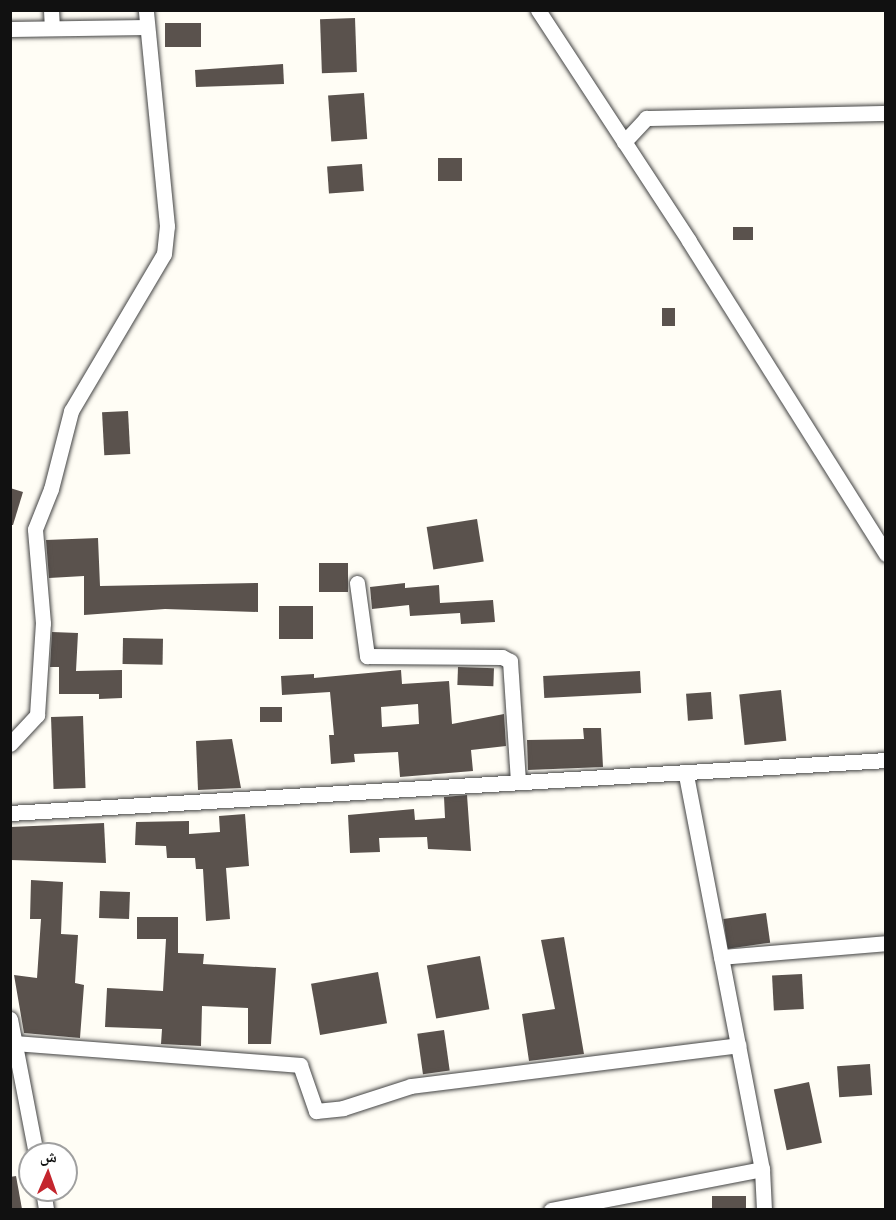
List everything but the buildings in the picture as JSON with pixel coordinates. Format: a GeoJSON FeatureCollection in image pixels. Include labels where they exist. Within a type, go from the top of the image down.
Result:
{"type":"FeatureCollection","features":[{"type":"Feature","properties":{"kind":"street"},"geometry":{"type":"LineString","coordinates":[[51,10],[51,28]]}},
{"type":"Feature","properties":{"kind":"street"},"geometry":{"type":"LineString","coordinates":[[10,744],[37,715],[43,623],[35,529],[51,489],[71,411],[164,255],[167,226],[146,10]]}},
{"type":"Feature","properties":{"kind":"street"},"geometry":{"type":"LineString","coordinates":[[537,10],[624,142],[885,554]]}},
{"type":"Feature","properties":{"kind":"street"},"geometry":{"type":"LineString","coordinates":[[10,29],[147,27]]}},
{"type":"Feature","properties":{"kind":"street"},"geometry":{"type":"LineString","coordinates":[[624,142],[646,118],[885,113]]}},
{"type":"Feature","properties":{"kind":"street"},"geometry":{"type":"LineString","coordinates":[[357,583],[366,656],[502,657],[510,661],[518,780]]}},
{"type":"Feature","properties":{"kind":"street"},"geometry":{"type":"LineString","coordinates":[[10,813],[518,780],[686,775],[885,760]]}},
{"type":"Feature","properties":{"kind":"street"},"geometry":{"type":"LineString","coordinates":[[686,775],[762,1169],[764,1209]]}},
{"type":"Feature","properties":{"kind":"street"},"geometry":{"type":"LineString","coordinates":[[721,957],[885,943]]}},
{"type":"Feature","properties":{"kind":"street"},"geometry":{"type":"LineString","coordinates":[[10,1019],[15,1043],[14,1059],[33,1142]]}},
{"type":"Feature","properties":{"kind":"street"},"geometry":{"type":"LineString","coordinates":[[15,1043],[300,1065],[316,1111],[343,1108],[411,1086],[738,1045]]}},
{"type":"Feature","properties":{"kind":"street"},"geometry":{"type":"LineString","coordinates":[[551,1209],[762,1169]]}}]}
